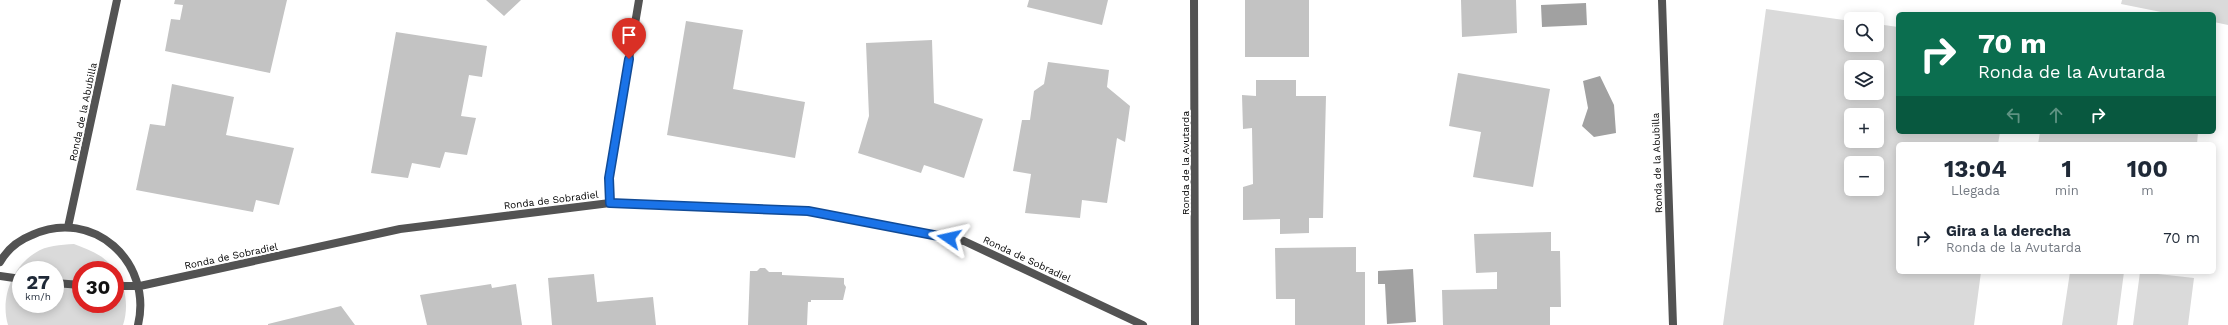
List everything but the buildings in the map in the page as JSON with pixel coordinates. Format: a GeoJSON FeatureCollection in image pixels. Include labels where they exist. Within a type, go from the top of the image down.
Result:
{"type":"FeatureCollection","features":[{"type":"Feature","properties":{"kind":"street","name":"Ronda de la Abubilla"},"geometry":{"type":"LineString","coordinates":[[68,227],[117,0]]}},
{"type":"Feature","properties":{"kind":"street"},"geometry":{"type":"LineString","coordinates":[[610,203],[609,178],[639,0]]}},
{"type":"Feature","properties":{"kind":"street","name":"Ronda de la Avutarda"},"geometry":{"type":"LineString","coordinates":[[1194,0],[1195,325]]}},
{"type":"Feature","properties":{"kind":"street","name":"Ronda de la Abubilla"},"geometry":{"type":"LineString","coordinates":[[1662,0],[1673,325]]}},
{"type":"Feature","properties":{"kind":"street","name":"Ronda de Sobradiel"},"geometry":{"type":"LineString","coordinates":[[124,286],[140,286],[400,229],[610,203],[808,211],[964,241],[1142,325]]}},
{"type":"Feature","properties":{"kind":"street"},"geometry":{"type":"LineString","coordinates":[[0,262],[4,255],[23,239],[44,229],[68,227],[92,232],[114,245],[130,263],[140,286],[141,312],[138,325]]}},
{"type":"Feature","properties":{"kind":"street"},"geometry":{"type":"LineString","coordinates":[[0,276],[12,278]]}},
{"type":"Feature","properties":{"kind":"shaded area"},"geometry":{"type":"Polygon","coordinates":[[[2122,0],[2228,0],[2228,25],[2216,22],[2216,12],[2161,12],[2121,4],[2122,0]]]}},
{"type":"Feature","properties":{"kind":"shaded area"},"geometry":{"type":"Polygon","coordinates":[[[1586,3],[1587,25],[1542,27],[1541,5],[1586,3]]]}},
{"type":"Feature","properties":{"kind":"shaded area"},"geometry":{"type":"Polygon","coordinates":[[[1766,9],[1844,20],[1844,52],[1884,52],[1884,25],[1896,27],[1896,134],[2000,134],[1998,142],[1896,142],[1896,274],[1981,274],[1974,325],[1723,325],[1766,9]]]}},
{"type":"Feature","properties":{"kind":"shaded area"},"geometry":{"type":"Polygon","coordinates":[[[1600,76],[1614,105],[1616,133],[1594,137],[1582,126],[1588,108],[1583,81],[1600,76]]]}},
{"type":"Feature","properties":{"kind":"shaded area"},"geometry":{"type":"Polygon","coordinates":[[[2040,134],[2198,134],[2197,142],[2038,142],[2040,134]]]}},
{"type":"Feature","properties":{"kind":"shaded area"},"geometry":{"type":"Polygon","coordinates":[[[74,244],[86,248],[107,261],[72,261],[72,313],[124,313],[124,290],[126,311],[123,325],[8,325],[6,305],[7,294],[12,280],[12,313],[64,313],[64,261],[25,261],[40,250],[54,246],[74,244]]]}},
{"type":"Feature","properties":{"kind":"shaded area"},"geometry":{"type":"Polygon","coordinates":[[[1413,269],[1416,322],[1387,324],[1385,284],[1378,284],[1378,271],[1413,269]]]}},
{"type":"Feature","properties":{"kind":"shaded area"},"geometry":{"type":"Polygon","coordinates":[[[2070,274],[2124,274],[2117,325],[2062,325],[2070,274]]]}},
{"type":"Feature","properties":{"kind":"shaded area"},"geometry":{"type":"Polygon","coordinates":[[[2140,274],[2158,274],[2194,278],[2188,325],[2133,325],[2140,274]]]}},
{"type":"Feature","properties":{"kind":"route"},"geometry":{"type":"LineString","coordinates":[[629,59],[609,178],[610,203],[808,211],[949,238]]}}]}
